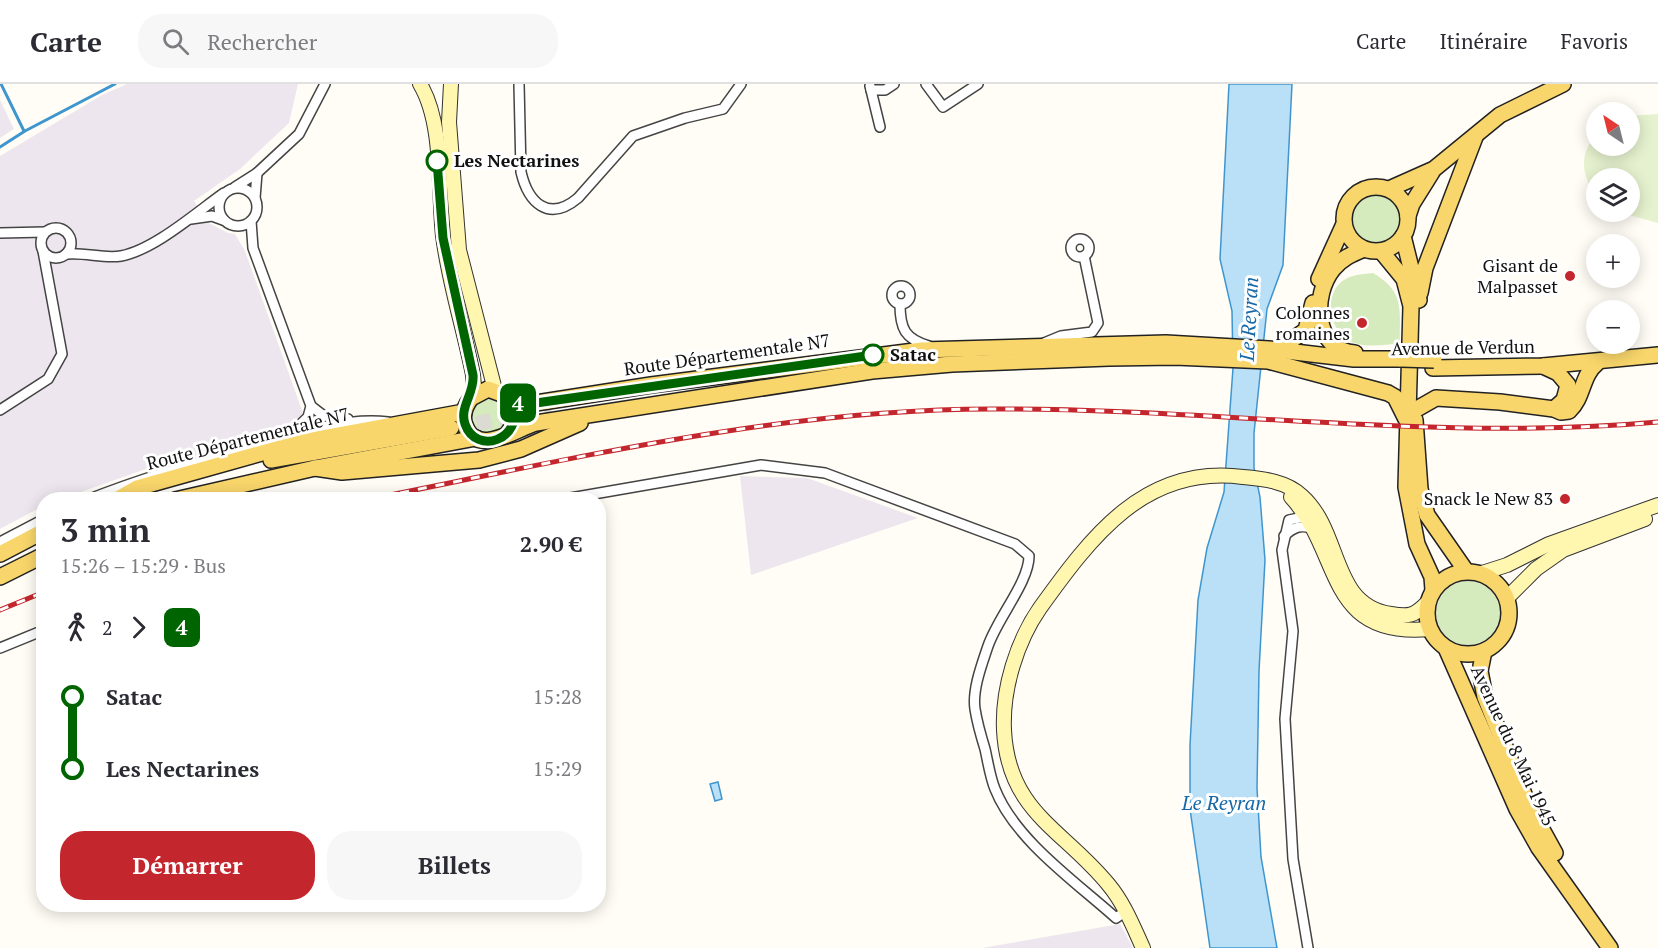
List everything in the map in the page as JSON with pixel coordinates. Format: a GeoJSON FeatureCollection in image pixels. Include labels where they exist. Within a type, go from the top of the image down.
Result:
{"type":"FeatureCollection","features":[{"type":"Feature","properties":{"kind":"main road"},"geometry":{"type":"LineString","coordinates":[[420,84],[436,87],[448,84],[459,250],[495,390]]}},
{"type":"Feature","properties":{"kind":"main road"},"geometry":{"type":"LineString","coordinates":[[420,84],[428,97],[435,129],[443,238],[473,375],[474,386],[464,412],[465,424],[476,438]]}},
{"type":"Feature","properties":{"kind":"main road"},"geometry":{"type":"LineString","coordinates":[[1272,353],[1306,330],[1322,272],[1344,224],[1346,207],[1355,194],[1369,187],[1389,189],[1434,170],[1500,115],[1563,84]]}},
{"type":"Feature","properties":{"kind":"main road"},"geometry":{"type":"LineString","coordinates":[[1466,571],[1427,515],[1420,489],[1410,415],[1419,297],[1425,268],[1477,135]]}},
{"type":"Feature","properties":{"kind":"main road"},"geometry":{"type":"LineString","coordinates":[[1344,224],[1351,239],[1364,249],[1381,251],[1394,246],[1403,236],[1412,204],[1434,170]]}},
{"type":"Feature","properties":{"kind":"main road"},"geometry":{"type":"LineString","coordinates":[[1389,189],[1403,200],[1408,216]]}},
{"type":"Feature","properties":{"kind":"main road"},"geometry":{"type":"LineString","coordinates":[[1403,236],[1419,297]]}},
{"type":"Feature","properties":{"kind":"main road"},"geometry":{"type":"LineString","coordinates":[[1364,249],[1344,258],[1334,267],[1323,287],[1318,313],[1320,325],[1338,347],[1347,352],[1373,357]]}},
{"type":"Feature","properties":{"kind":"main road"},"geometry":{"type":"LineString","coordinates":[[1381,251],[1404,279],[1411,306],[1410,415],[1406,487],[1417,544],[1432,577],[1426,617],[1430,629],[1446,648],[1464,654],[1484,651],[1504,633],[1509,616],[1507,598],[1497,583],[1482,573]]}},
{"type":"Feature","properties":{"kind":"main road","name":"Route Départementale N7"},"geometry":{"type":"LineString","coordinates":[[513,403],[536,403],[873,355],[1039,345],[1155,343],[1225,350]]}},
{"type":"Feature","properties":{"kind":"main road","name":"Avenue de Verdun"},"geometry":{"type":"LineString","coordinates":[[1434,364],[1582,357],[1658,346]]}},
{"type":"Feature","properties":{"kind":"main road","name":"Route Départementale N7"},"geometry":{"type":"LineString","coordinates":[[551,409],[946,350]]}},
{"type":"Feature","properties":{"kind":"main road"},"geometry":{"type":"LineString","coordinates":[[210,492],[315,468],[476,438],[493,441],[536,423],[872,372],[952,364],[1109,358],[1225,350],[1272,353],[1388,393],[1410,415]]}},
{"type":"Feature","properties":{"kind":"main road","name":"Avenue de Verdun"},"geometry":{"type":"LineString","coordinates":[[1272,353],[1354,359],[1373,357],[1401,363]]}},
{"type":"Feature","properties":{"kind":"main road","name":"Avenue de Verdun"},"geometry":{"type":"LineString","coordinates":[[1272,353],[1310,361],[1544,366],[1597,363],[1658,355]]}},
{"type":"Feature","properties":{"kind":"main road"},"geometry":{"type":"LineString","coordinates":[[1414,379],[1420,388],[1436,398],[1500,402],[1554,409],[1561,412],[1569,411],[1574,406],[1581,396],[1588,371],[1597,363]]}},
{"type":"Feature","properties":{"kind":"main road"},"geometry":{"type":"LineString","coordinates":[[1544,366],[1558,373],[1568,385],[1564,400],[1554,409]]}},
{"type":"Feature","properties":{"kind":"main road"},"geometry":{"type":"LineString","coordinates":[[471,398],[482,391],[495,390],[504,393],[513,403],[515,419],[508,433]]}},
{"type":"Feature","properties":{"kind":"main road"},"geometry":{"type":"LineString","coordinates":[[1410,415],[1436,398]]}},
{"type":"Feature","properties":{"kind":"main road"},"geometry":{"type":"LineString","coordinates":[[315,468],[342,472],[493,458],[520,449],[578,423],[668,402]]}},
{"type":"Feature","properties":{"kind":"main road","name":"Route Départementale N7"},"geometry":{"type":"LineString","coordinates":[[130,492],[218,464],[301,442],[464,412]]}},
{"type":"Feature","properties":{"kind":"main road","name":"Route Départementale N7"},"geometry":{"type":"LineString","coordinates":[[144,492],[232,467],[451,428]]}},
{"type":"Feature","properties":{"kind":"main road"},"geometry":{"type":"LineString","coordinates":[[1143,948],[1126,911],[1108,884],[1039,818],[1022,794],[1012,775],[1006,754],[1004,728],[1006,690],[1018,650],[1035,615],[1059,582],[1103,530],[1127,507],[1146,494],[1169,484],[1219,474],[1265,479],[1286,485],[1302,496],[1346,582],[1360,602],[1380,613],[1405,617],[1414,616],[1447,577],[1466,571],[1482,573],[1508,565],[1549,544],[1658,505]]}},
{"type":"Feature","properties":{"kind":"main road"},"geometry":{"type":"LineString","coordinates":[[1265,479],[1290,496],[1306,516],[1318,524],[1338,587],[1356,609],[1387,628],[1406,631],[1430,629]]}},
{"type":"Feature","properties":{"kind":"main road"},"geometry":{"type":"LineString","coordinates":[[1507,598],[1536,568],[1563,550],[1658,514]]}},
{"type":"Feature","properties":{"kind":"main road"},"geometry":{"type":"LineString","coordinates":[[0,554],[36,535]]}},
{"type":"Feature","properties":{"kind":"main road"},"geometry":{"type":"LineString","coordinates":[[0,577],[36,559]]}},
{"type":"Feature","properties":{"kind":"main road","name":"Avenue du 8 Mai 1945"},"geometry":{"type":"LineString","coordinates":[[1446,648],[1517,809],[1539,848],[1610,948]]}},
{"type":"Feature","properties":{"kind":"main road","name":"Avenue du 8 Mai 1945"},"geometry":{"type":"LineString","coordinates":[[1484,651],[1480,662],[1481,682],[1528,804],[1548,842],[1623,948]]}},
{"type":"Feature","properties":{"kind":"street"},"geometry":{"type":"LineString","coordinates":[[24,235],[52,257],[86,252],[106,256],[135,252],[257,172],[299,134],[325,84]]}},
{"type":"Feature","properties":{"kind":"street"},"geometry":{"type":"LineString","coordinates":[[519,84],[521,172],[524,186],[529,198],[542,207],[557,209],[570,205],[578,198],[633,136],[685,118],[723,109],[741,84]]}},
{"type":"Feature","properties":{"kind":"street"},"geometry":{"type":"LineString","coordinates":[[880,127],[870,87],[885,90],[894,84]]}},
{"type":"Feature","properties":{"kind":"street"},"geometry":{"type":"LineString","coordinates":[[925,84],[943,107],[978,84]]}},
{"type":"Feature","properties":{"kind":"street"},"geometry":{"type":"LineString","coordinates":[[253,248],[251,221],[257,210],[255,198],[257,172]]}},
{"type":"Feature","properties":{"kind":"street"},"geometry":{"type":"LineString","coordinates":[[234,188],[246,189],[255,198]]}},
{"type":"Feature","properties":{"kind":"street"},"geometry":{"type":"LineString","coordinates":[[224,194],[219,209],[224,220]]}},
{"type":"Feature","properties":{"kind":"street"},"geometry":{"type":"LineString","coordinates":[[183,221],[199,216],[224,220],[242,231],[253,248],[311,406],[308,417],[300,427],[285,436]]}},
{"type":"Feature","properties":{"kind":"street"},"geometry":{"type":"LineString","coordinates":[[234,226],[251,221]]}},
{"type":"Feature","properties":{"kind":"street"},"geometry":{"type":"LineString","coordinates":[[0,233],[24,235],[59,227],[68,232],[72,241],[86,252]]}},
{"type":"Feature","properties":{"kind":"street"},"geometry":{"type":"LineString","coordinates":[[0,410],[48,379],[62,354],[50,279],[42,249],[45,232]]}},
{"type":"Feature","properties":{"kind":"street"},"geometry":{"type":"LineString","coordinates":[[50,279],[54,266],[64,256],[72,241]]}},
{"type":"Feature","properties":{"kind":"street","name":"Route Départementale N7"},"geometry":{"type":"LineString","coordinates":[[1039,345],[1061,336],[1092,332],[1098,323],[1084,256]]}},
{"type":"Feature","properties":{"kind":"street","name":"Route Départementale N7"},"geometry":{"type":"LineString","coordinates":[[900,304],[903,328],[911,340],[946,350]]}},
{"type":"Feature","properties":{"kind":"street"},"geometry":{"type":"LineString","coordinates":[[311,406],[335,420],[368,419],[402,423]]}},
{"type":"Feature","properties":{"kind":"street"},"geometry":{"type":"LineString","coordinates":[[108,492],[145,478],[285,436],[368,419]]}},
{"type":"Feature","properties":{"kind":"street"},"geometry":{"type":"LineString","coordinates":[[605,492],[760,465],[825,473],[1015,544],[1029,556],[1029,566],[1026,577],[1004,610],[988,644],[974,706],[994,788],[1006,812],[1023,834],[1116,918],[1126,911]]}},
{"type":"Feature","properties":{"kind":"street"},"geometry":{"type":"LineString","coordinates":[[1290,496],[1292,511],[1282,550],[1293,631],[1286,719],[1293,859],[1308,948]]}},
{"type":"Feature","properties":{"kind":"street"},"geometry":{"type":"LineString","coordinates":[[1289,520],[1306,516]]}},
{"type":"Feature","properties":{"kind":"street"},"geometry":{"type":"LineString","coordinates":[[0,542],[36,523]]}},
{"type":"Feature","properties":{"kind":"street"},"geometry":{"type":"LineString","coordinates":[[1284,536],[1293,527],[1318,524]]}},
{"type":"Feature","properties":{"kind":"street"},"geometry":{"type":"LineString","coordinates":[[0,648],[36,633]]}},
{"type":"Feature","properties":{"kind":"shaded area"},"geometry":{"type":"Polygon","coordinates":[[[127,84],[298,84],[289,123],[240,169],[194,201],[209,223],[228,233],[235,234],[245,251],[303,413],[284,430],[164,468],[163,463],[81,492],[36,492],[36,510],[0,529],[0,156],[102,95],[127,84]]]}},
{"type":"Feature","properties":{"kind":"shaded area"},"geometry":{"type":"Polygon","coordinates":[[[0,100],[14,129],[0,138],[0,100]]]}},
{"type":"Feature","properties":{"kind":"shaded area"},"geometry":{"type":"Polygon","coordinates":[[[740,476],[807,478],[918,518],[751,575],[740,476]]]}},
{"type":"Feature","properties":{"kind":"shaded area"},"geometry":{"type":"Polygon","coordinates":[[[1120,924],[1133,948],[982,948],[1120,924]]]}},
{"type":"Feature","properties":{"kind":"green space"},"geometry":{"type":"Polygon","coordinates":[[[1658,114],[1658,223],[1640,218],[1640,168],[1586,168],[1586,176],[1585,172],[1586,154],[1586,156],[1640,156],[1640,115],[1658,114]]]}},
{"type":"Feature","properties":{"kind":"green space"},"geometry":{"type":"Polygon","coordinates":[[[1376,195],[1393,202],[1400,219],[1393,236],[1376,243],[1359,236],[1352,219],[1359,202],[1376,195]]]}},
{"type":"Feature","properties":{"kind":"green space"},"geometry":{"type":"Polygon","coordinates":[[[1373,273],[1384,280],[1396,295],[1400,312],[1400,343],[1368,345],[1349,341],[1342,335],[1333,319],[1331,300],[1339,284],[1350,277],[1373,273]]]}},
{"type":"Feature","properties":{"kind":"green space"},"geometry":{"type":"Polygon","coordinates":[[[489,396],[496,397],[502,402],[507,408],[507,422],[502,428],[496,433],[489,434],[482,433],[476,428],[471,422],[470,415],[471,408],[476,402],[482,397],[489,396]]]}},
{"type":"Feature","properties":{"kind":"green space"},"geometry":{"type":"Polygon","coordinates":[[[1462,581],[1474,581],[1491,590],[1498,601],[1500,613],[1498,625],[1491,636],[1474,645],[1462,645],[1450,640],[1441,631],[1436,619],[1436,607],[1441,595],[1450,586],[1462,581]]]}},
{"type":"Feature","properties":{"kind":"water","name":"Le Reyran"},"geometry":{"type":"Polygon","coordinates":[[[1229,84],[1292,84],[1283,265],[1267,309],[1254,433],[1254,468],[1260,497],[1265,560],[1259,671],[1257,788],[1261,857],[1277,948],[1210,948],[1190,809],[1190,745],[1198,600],[1207,548],[1224,492],[1233,368],[1232,311],[1220,259],[1229,84]]]}},
{"type":"Feature","properties":{"kind":"water"},"geometry":{"type":"Polygon","coordinates":[[[718,782],[722,799],[715,801],[710,784],[718,782]]]}},
{"type":"Feature","properties":{"kind":"waterway"},"geometry":{"type":"LineString","coordinates":[[1,84],[24,131]]}},
{"type":"Feature","properties":{"kind":"waterway"},"geometry":{"type":"LineString","coordinates":[[0,147],[25,131],[115,84]]}},
{"type":"Feature","properties":{"kind":"tunnel"},"geometry":{"type":"LineString","coordinates":[[454,428],[551,409]]}},
{"type":"Feature","properties":{"kind":"railway"},"geometry":{"type":"LineString","coordinates":[[405,492],[677,439],[834,417],[913,411],[1075,410],[1325,423],[1492,428],[1575,427],[1658,422]]}},
{"type":"Feature","properties":{"kind":"railway"},"geometry":{"type":"LineString","coordinates":[[0,610],[36,595]]}},
{"type":"Feature","properties":{"kind":"bus line","name":"4"},"geometry":{"type":"LineString","coordinates":[[437,161],[443,238],[473,375],[474,386],[471,398],[466,404],[464,418],[471,434],[476,438],[493,441],[501,439],[508,433],[515,419],[513,403],[536,403],[873,355]]}},
{"type":"Feature","properties":{"kind":"place","name":"Les Nectarines"},"geometry":{"type":"Point","coordinates":[437,161]}},
{"type":"Feature","properties":{"kind":"place","name":"Gisant de Malpasset"},"geometry":{"type":"Point","coordinates":[1570,276]}},
{"type":"Feature","properties":{"kind":"place","name":"Colonnes romaines"},"geometry":{"type":"Point","coordinates":[1362,323]}},
{"type":"Feature","properties":{"kind":"place","name":"Satac"},"geometry":{"type":"Point","coordinates":[873,355]}},
{"type":"Feature","properties":{"kind":"place","name":"Snack le New 83"},"geometry":{"type":"Point","coordinates":[1565,499]}}]}
